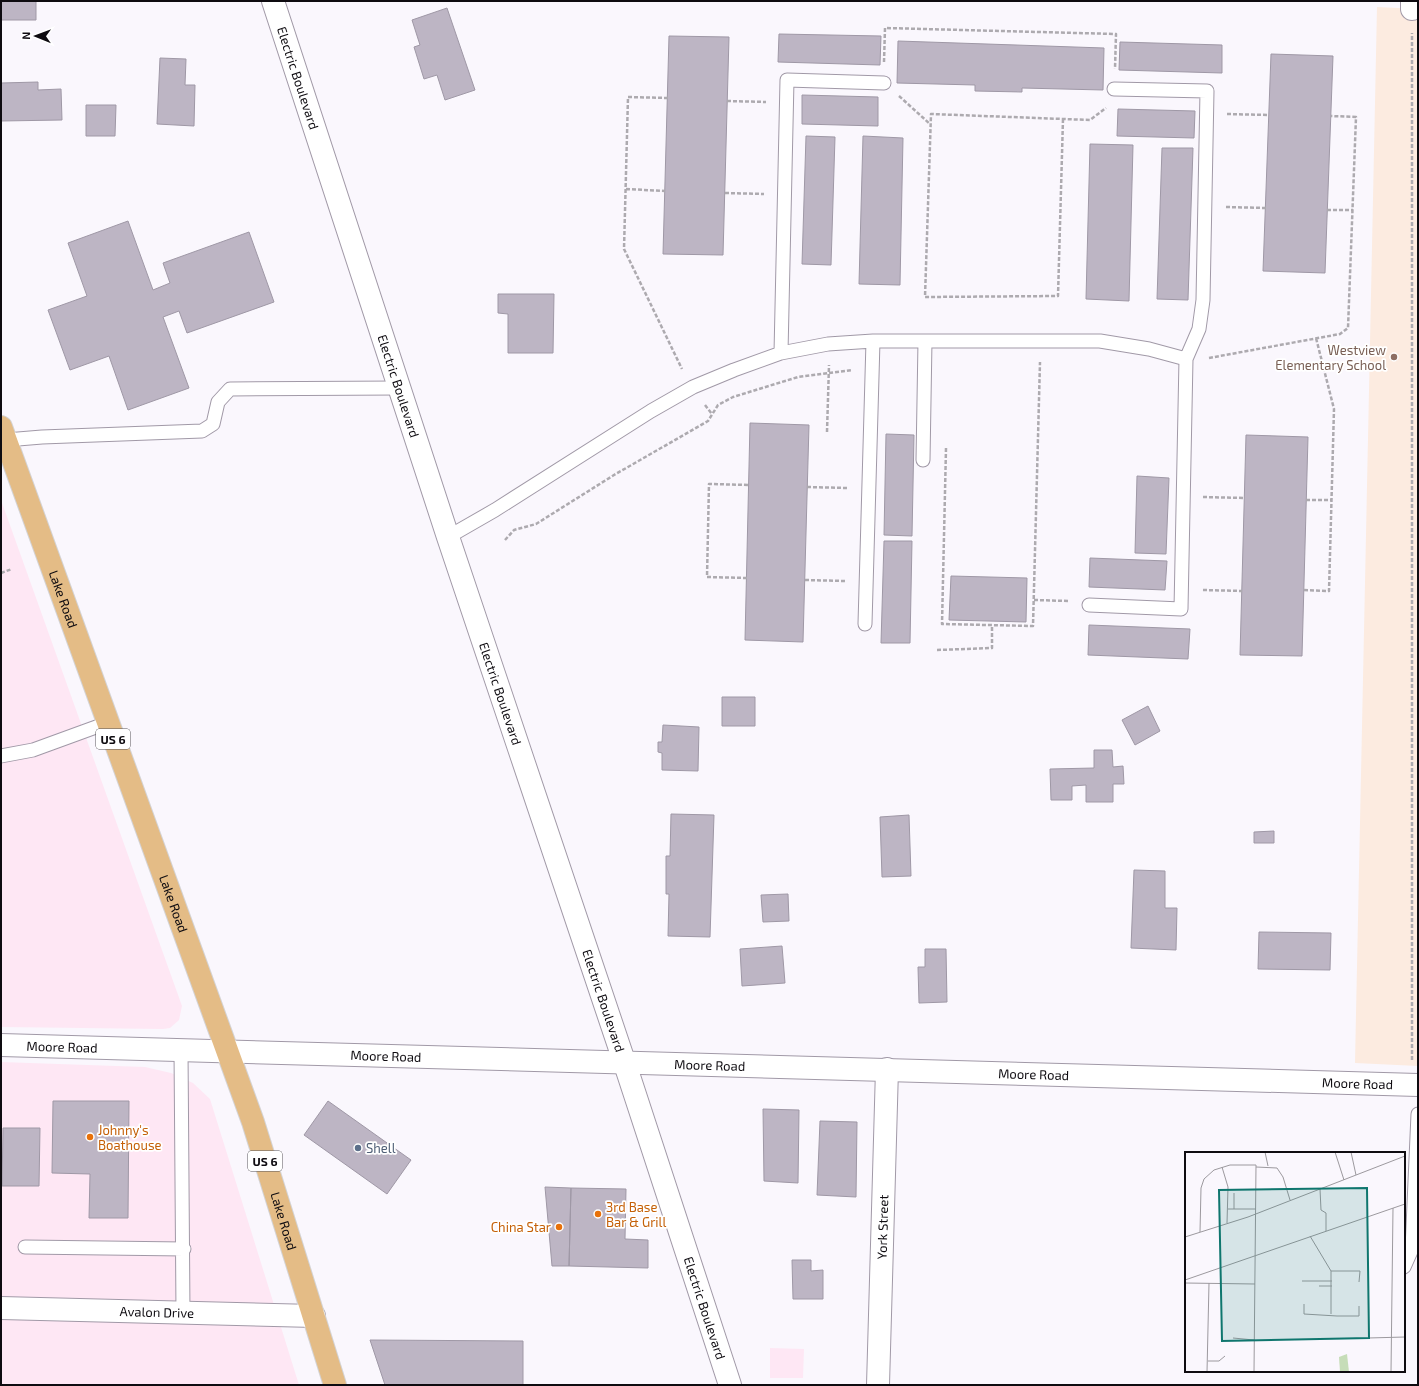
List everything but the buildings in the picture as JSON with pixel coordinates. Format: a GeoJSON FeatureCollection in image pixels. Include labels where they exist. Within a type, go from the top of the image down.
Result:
{"type":"FeatureCollection","features":[{"type":"Feature","properties":{"kind":"main road","name":"Lake Road"},"geometry":{"type":"LineString","coordinates":[[3,434],[253,1122],[334,1385]]}},
{"type":"Feature","properties":{"kind":"street","name":"Electric Boulevard"},"geometry":{"type":"LineString","coordinates":[[273,1],[448,537],[624,1061],[730,1385]]}},
{"type":"Feature","properties":{"kind":"street","name":"Moore Road"},"geometry":{"type":"LineString","coordinates":[[1,1045],[624,1061],[1414,1085]]}},
{"type":"Feature","properties":{"kind":"street","name":"York Street"},"geometry":{"type":"LineString","coordinates":[[878,1385],[887,1069]]}},
{"type":"Feature","properties":{"kind":"street","name":"Avalon Drive"},"geometry":{"type":"LineString","coordinates":[[1,1308],[314,1316]]}},
{"type":"Feature","properties":{"kind":"lane"},"geometry":{"type":"LineString","coordinates":[[781,353],[787,80],[884,83]]}},
{"type":"Feature","properties":{"kind":"lane"},"geometry":{"type":"LineString","coordinates":[[1089,605],[1180,609],[1186,359],[1199,329],[1201,314],[1208,91],[1114,89]]}},
{"type":"Feature","properties":{"kind":"lane"},"geometry":{"type":"LineString","coordinates":[[448,537],[495,510],[651,411],[693,387],[781,353],[828,344],[873,341],[1100,341],[1149,349],[1186,359]]}},
{"type":"Feature","properties":{"kind":"lane"},"geometry":{"type":"LineString","coordinates":[[866,624],[873,341]]}},
{"type":"Feature","properties":{"kind":"lane"},"geometry":{"type":"LineString","coordinates":[[923,460],[925,341]]}},
{"type":"Feature","properties":{"kind":"lane"},"geometry":{"type":"LineString","coordinates":[[3,434],[42,437],[202,431],[213,424],[218,402],[230,389],[400,388]]}},
{"type":"Feature","properties":{"kind":"lane"},"geometry":{"type":"LineString","coordinates":[[1,756],[33,750],[107,723]]}},
{"type":"Feature","properties":{"kind":"lane"},"geometry":{"type":"LineString","coordinates":[[181,1050],[184,1248],[183,1313]]}},
{"type":"Feature","properties":{"kind":"lane"},"geometry":{"type":"LineString","coordinates":[[1405,1264],[1412,1249],[1418,1114]]}},
{"type":"Feature","properties":{"kind":"lane"},"geometry":{"type":"LineString","coordinates":[[25,1247],[184,1248]]}},
{"type":"Feature","properties":{"kind":"path"},"geometry":{"type":"LineString","coordinates":[[1412,5],[1412,1052],[1414,1085]]}},
{"type":"Feature","properties":{"kind":"path"},"geometry":{"type":"LineString","coordinates":[[930,124],[884,83],[885,28],[1116,34],[1113,103],[1090,120],[931,114],[926,297],[1058,296],[1063,119]]}},
{"type":"Feature","properties":{"kind":"path"},"geometry":{"type":"LineString","coordinates":[[668,98],[628,97],[624,248],[693,387],[712,414]]}},
{"type":"Feature","properties":{"kind":"path"},"geometry":{"type":"LineString","coordinates":[[727,100],[787,103]]}},
{"type":"Feature","properties":{"kind":"path"},"geometry":{"type":"LineString","coordinates":[[1207,114],[1269,115]]}},
{"type":"Feature","properties":{"kind":"path"},"geometry":{"type":"LineString","coordinates":[[1186,359],[1202,359],[1340,334],[1348,328],[1356,117],[1331,116]]}},
{"type":"Feature","properties":{"kind":"path"},"geometry":{"type":"LineString","coordinates":[[626,189],[665,191]]}},
{"type":"Feature","properties":{"kind":"path"},"geometry":{"type":"LineString","coordinates":[[725,193],[784,195]]}},
{"type":"Feature","properties":{"kind":"path"},"geometry":{"type":"LineString","coordinates":[[1205,206],[1266,208]]}},
{"type":"Feature","properties":{"kind":"path"},"geometry":{"type":"LineString","coordinates":[[1327,210],[1353,210]]}},
{"type":"Feature","properties":{"kind":"path"},"geometry":{"type":"LineString","coordinates":[[1304,590],[1330,590],[1334,409],[1316,338]]}},
{"type":"Feature","properties":{"kind":"path"},"geometry":{"type":"LineString","coordinates":[[924,416],[940,432],[947,455],[942,624],[1033,626],[1041,341]]}},
{"type":"Feature","properties":{"kind":"path"},"geometry":{"type":"LineString","coordinates":[[827,432],[829,372],[828,344]]}},
{"type":"Feature","properties":{"kind":"path"},"geometry":{"type":"LineString","coordinates":[[505,540],[514,530],[536,524],[614,475],[708,420],[718,405],[733,397],[798,378],[829,372],[872,369]]}},
{"type":"Feature","properties":{"kind":"path"},"geometry":{"type":"LineString","coordinates":[[747,578],[707,577],[709,484],[749,485]]}},
{"type":"Feature","properties":{"kind":"path"},"geometry":{"type":"LineString","coordinates":[[807,487],[869,489]]}},
{"type":"Feature","properties":{"kind":"path"},"geometry":{"type":"LineString","coordinates":[[1183,497],[1245,498]]}},
{"type":"Feature","properties":{"kind":"path"},"geometry":{"type":"LineString","coordinates":[[1306,500],[1332,500]]}},
{"type":"Feature","properties":{"kind":"path"},"geometry":{"type":"LineString","coordinates":[[1,573],[12,569]]}},
{"type":"Feature","properties":{"kind":"path"},"geometry":{"type":"LineString","coordinates":[[805,580],[867,582]]}},
{"type":"Feature","properties":{"kind":"path"},"geometry":{"type":"LineString","coordinates":[[1180,589],[1242,591]]}},
{"type":"Feature","properties":{"kind":"path"},"geometry":{"type":"LineString","coordinates":[[1034,600],[1084,601],[1089,605]]}},
{"type":"Feature","properties":{"kind":"path"},"geometry":{"type":"LineString","coordinates":[[937,650],[992,648],[992,625]]}},
{"type":"Feature","properties":{"kind":"shaded area","name":"Westview Elementary School"},"geometry":{"type":"Polygon","coordinates":[[[1377,7],[1418,9],[1418,1066],[1355,1063],[1377,7]]]}},
{"type":"Feature","properties":{"kind":"shaded area"},"geometry":{"type":"Polygon","coordinates":[[[1,500],[182,1006],[179,1020],[170,1028],[1,1027],[1,500]]]}},
{"type":"Feature","properties":{"kind":"shaded area"},"geometry":{"type":"Polygon","coordinates":[[[1,1062],[145,1067],[171,1073],[193,1083],[210,1099],[299,1385],[1,1385],[1,1062]]]}},
{"type":"Feature","properties":{"kind":"shaded area"},"geometry":{"type":"Polygon","coordinates":[[[770,1348],[804,1349],[803,1378],[770,1378],[770,1348]]]}},
{"type":"Feature","properties":{"kind":"place","name":"Westview Elementary School"},"geometry":{"type":"Point","coordinates":[1394,357]}},
{"type":"Feature","properties":{"kind":"place","name":"Johnny's Boathouse"},"geometry":{"type":"Point","coordinates":[90,1137]}},
{"type":"Feature","properties":{"kind":"place","name":"Shell"},"geometry":{"type":"Point","coordinates":[358,1148]}},
{"type":"Feature","properties":{"kind":"place","name":"3rd Base Bar & Grill"},"geometry":{"type":"Point","coordinates":[598,1214]}},
{"type":"Feature","properties":{"kind":"place","name":"China Star"},"geometry":{"type":"Point","coordinates":[559,1227]}}]}
